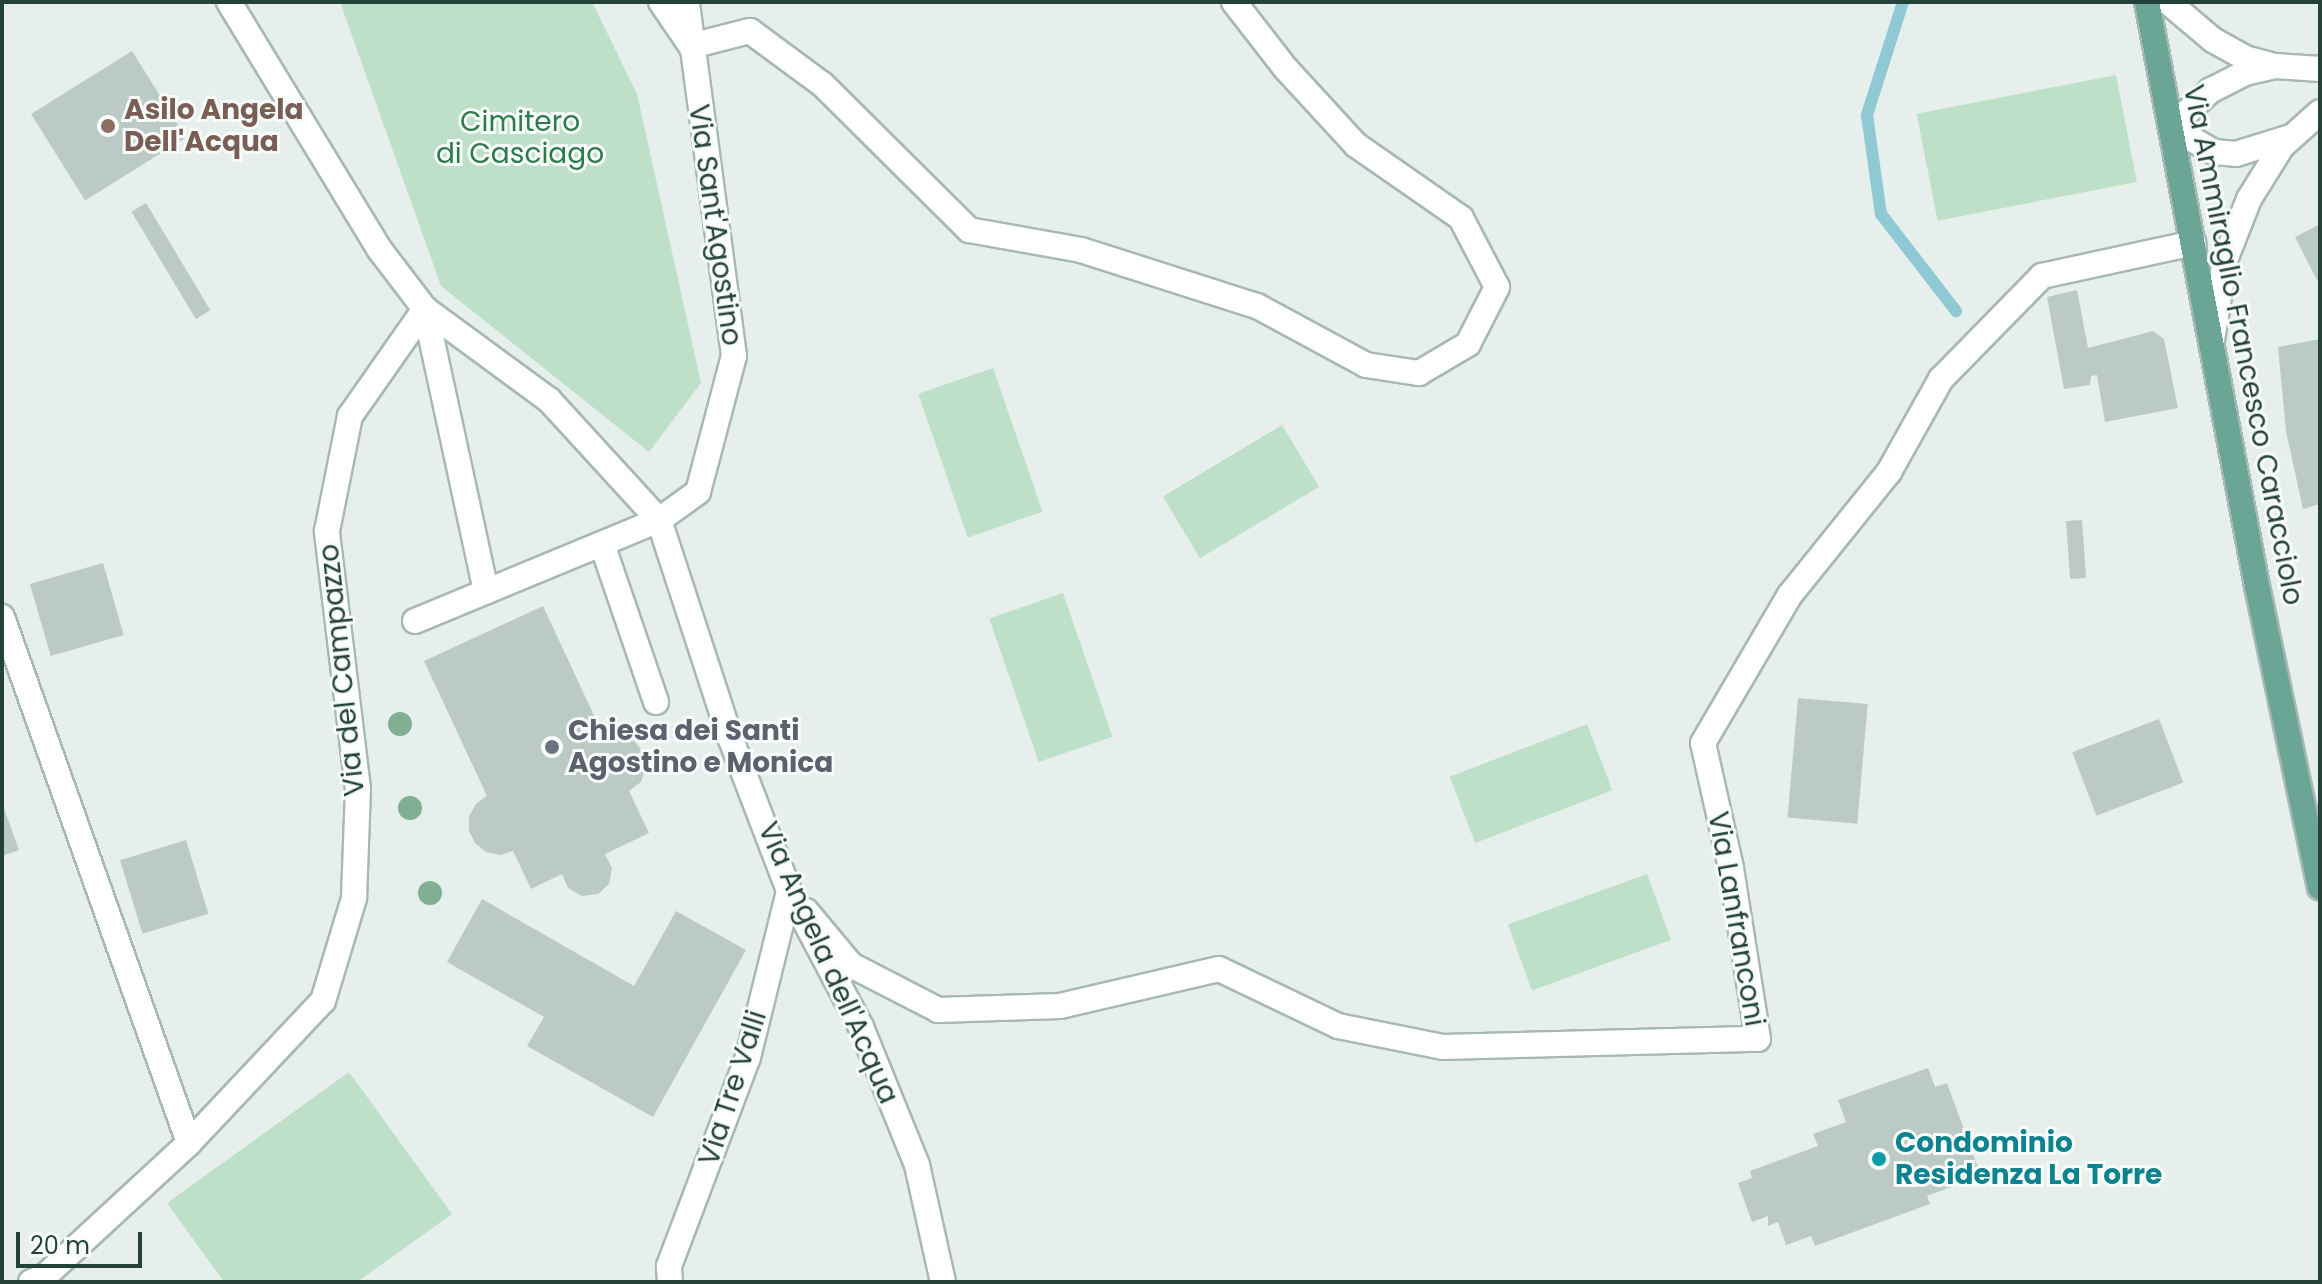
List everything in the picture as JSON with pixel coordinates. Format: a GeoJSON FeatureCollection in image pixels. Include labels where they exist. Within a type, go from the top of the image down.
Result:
{"type":"FeatureCollection","features":[{"type":"Feature","properties":{"kind":"main road","name":"Via Ammiraglio Francesco Caracciolo"},"geometry":{"type":"LineString","coordinates":[[2147,2],[2257,586],[2320,887]]}},
{"type":"Feature","properties":{"kind":"street","name":"Via Angela dell'Acqua"},"geometry":{"type":"LineString","coordinates":[[229,2],[380,250],[425,309],[549,400],[659,520],[730,737],[789,891],[861,1027],[917,1165],[943,1282]]}},
{"type":"Feature","properties":{"kind":"street"},"geometry":{"type":"LineString","coordinates":[[661,2],[691,46],[750,31],[822,84],[969,230],[1081,250],[1257,306],[1366,365],[1419,373],[1468,344],[1497,287],[1461,218],[1356,145],[1286,69],[1234,2]]}},
{"type":"Feature","properties":{"kind":"street","name":"Via Sant'Agostino"},"geometry":{"type":"LineString","coordinates":[[415,621],[659,520],[698,492],[734,356],[687,2]]}},
{"type":"Feature","properties":{"kind":"street"},"geometry":{"type":"LineString","coordinates":[[2168,2],[2213,40],[2245,58],[2275,66],[2320,69]]}},
{"type":"Feature","properties":{"kind":"street"},"geometry":{"type":"LineString","coordinates":[[2275,66],[2245,73],[2211,90],[2171,127],[2214,152],[2236,154],[2260,150],[2293,135]]}},
{"type":"Feature","properties":{"kind":"street"},"geometry":{"type":"LineString","coordinates":[[2212,342],[2225,260],[2234,232],[2266,168],[2293,135],[2320,112]]}},
{"type":"Feature","properties":{"kind":"street","name":"Via Lanfranconi"},"geometry":{"type":"LineString","coordinates":[[789,891],[851,965],[938,1010],[1060,1006],[1219,969],[1338,1026],[1443,1047],[1758,1039],[1731,868],[1703,743],[1790,595],[1889,472],[1941,379],[2042,276],[2193,243]]}},
{"type":"Feature","properties":{"kind":"street"},"geometry":{"type":"LineString","coordinates":[[425,309],[486,592]]}},
{"type":"Feature","properties":{"kind":"street","name":"Via del Campazzo"},"geometry":{"type":"LineString","coordinates":[[31,1282],[45,1276],[189,1143],[323,1001],[354,898],[358,789],[327,531],[350,416],[425,309]]}},
{"type":"Feature","properties":{"kind":"street"},"geometry":{"type":"LineString","coordinates":[[602,544],[656,702]]}},
{"type":"Feature","properties":{"kind":"street"},"geometry":{"type":"LineString","coordinates":[[2,617],[189,1143]]}},
{"type":"Feature","properties":{"kind":"street","name":"Via Tre Valli"},"geometry":{"type":"LineString","coordinates":[[670,1282],[669,1266],[748,1057],[789,891]]}},
{"type":"Feature","properties":{"kind":"green space","name":"Cimitero di Casciago"},"geometry":{"type":"Polygon","coordinates":[[[340,2],[592,2],[637,94],[701,383],[649,452],[441,286],[340,2]]]}},
{"type":"Feature","properties":{"kind":"green space"},"geometry":{"type":"Polygon","coordinates":[[[2116,75],[2137,182],[1938,221],[1917,114],[2116,75]]]}},
{"type":"Feature","properties":{"kind":"green space"},"geometry":{"type":"Polygon","coordinates":[[[993,368],[1042,512],[968,537],[918,394],[993,368]]]}},
{"type":"Feature","properties":{"kind":"green space"},"geometry":{"type":"Polygon","coordinates":[[[1282,425],[1319,487],[1200,558],[1163,497],[1282,425]]]}},
{"type":"Feature","properties":{"kind":"green space"},"geometry":{"type":"Polygon","coordinates":[[[1063,593],[1112,737],[1039,762],[989,618],[1063,593]]]}},
{"type":"Feature","properties":{"kind":"green space"},"geometry":{"type":"Polygon","coordinates":[[[1587,724],[1612,790],[1475,843],[1450,777],[1587,724]]]}},
{"type":"Feature","properties":{"kind":"green space"},"geometry":{"type":"Polygon","coordinates":[[[1647,874],[1671,940],[1532,990],[1508,925],[1647,874]]]}},
{"type":"Feature","properties":{"kind":"green space"},"geometry":{"type":"Polygon","coordinates":[[[349,1072],[452,1214],[357,1282],[224,1282],[167,1203],[349,1072]]]}},
{"type":"Feature","properties":{"kind":"building"},"geometry":{"type":"Polygon","coordinates":[[[132,51],[186,138],[85,201],[31,114],[132,51]]]}},
{"type":"Feature","properties":{"kind":"building"},"geometry":{"type":"Polygon","coordinates":[[[146,203],[210,310],[196,319],[131,212],[146,203]]]}},
{"type":"Feature","properties":{"kind":"building"},"geometry":{"type":"Polygon","coordinates":[[[2320,224],[2320,286],[2295,237],[2320,224]]]}},
{"type":"Feature","properties":{"kind":"building"},"geometry":{"type":"Polygon","coordinates":[[[2077,290],[2088,348],[2153,331],[2164,339],[2178,408],[2105,422],[2097,375],[2091,376],[2090,385],[2064,389],[2047,297],[2077,290]]]}},
{"type":"Feature","properties":{"kind":"building"},"geometry":{"type":"Polygon","coordinates":[[[2320,339],[2320,504],[2303,509],[2286,431],[2278,347],[2320,339]]]}},
{"type":"Feature","properties":{"kind":"building"},"geometry":{"type":"Polygon","coordinates":[[[2082,520],[2086,578],[2070,579],[2066,521],[2082,520]]]}},
{"type":"Feature","properties":{"kind":"building"},"geometry":{"type":"Polygon","coordinates":[[[103,563],[124,635],[51,656],[30,584],[103,563]]]}},
{"type":"Feature","properties":{"kind":"building","name":"Chiesa dei Santi Agostino e Monica"},"geometry":{"type":"Polygon","coordinates":[[[543,606],[605,739],[620,736],[634,741],[644,752],[646,767],[641,782],[629,791],[649,833],[605,854],[612,868],[609,884],[598,894],[582,896],[568,888],[562,874],[531,889],[513,851],[500,855],[486,852],[475,843],[469,831],[469,816],[476,804],[487,796],[424,661],[543,606]]]}},
{"type":"Feature","properties":{"kind":"building"},"geometry":{"type":"Polygon","coordinates":[[[1798,698],[1868,704],[1857,824],[1788,818],[1798,698]]]}},
{"type":"Feature","properties":{"kind":"building"},"geometry":{"type":"Polygon","coordinates":[[[2159,719],[2183,782],[2097,816],[2072,752],[2159,719]]]}},
{"type":"Feature","properties":{"kind":"building"},"geometry":{"type":"Polygon","coordinates":[[[2,803],[19,850],[2,856],[2,803]]]}},
{"type":"Feature","properties":{"kind":"building"},"geometry":{"type":"Polygon","coordinates":[[[186,840],[209,914],[143,934],[120,860],[186,840]]]}},
{"type":"Feature","properties":{"kind":"building"},"geometry":{"type":"Polygon","coordinates":[[[482,899],[634,986],[676,911],[746,950],[653,1117],[527,1046],[544,1017],[447,962],[482,899]]]}},
{"type":"Feature","properties":{"kind":"building","name":"Condominio Residenza La Torre"},"geometry":{"type":"Polygon","coordinates":[[[1928,1068],[1935,1087],[1947,1083],[1981,1176],[1927,1196],[1930,1204],[1815,1246],[1811,1236],[1786,1245],[1778,1222],[1768,1226],[1768,1216],[1752,1222],[1738,1183],[1752,1178],[1750,1171],[1818,1146],[1813,1134],[1846,1122],[1838,1100],[1928,1068]]]}},
{"type":"Feature","properties":{"kind":"waterway"},"geometry":{"type":"LineString","coordinates":[[1903,2],[1867,115],[1881,214],[1956,311]]}},
{"type":"Feature","properties":{"kind":"place","name":"Asilo Angela Dell'Acqua"},"geometry":{"type":"Point","coordinates":[108,126]}},
{"type":"Feature","properties":{"kind":"place","name":"Chiesa dei Santi Agostino e Monica"},"geometry":{"type":"Point","coordinates":[552,747]}},
{"type":"Feature","properties":{"kind":"place","name":"Condominio Residenza La Torre"},"geometry":{"type":"Point","coordinates":[1879,1159]}}]}
